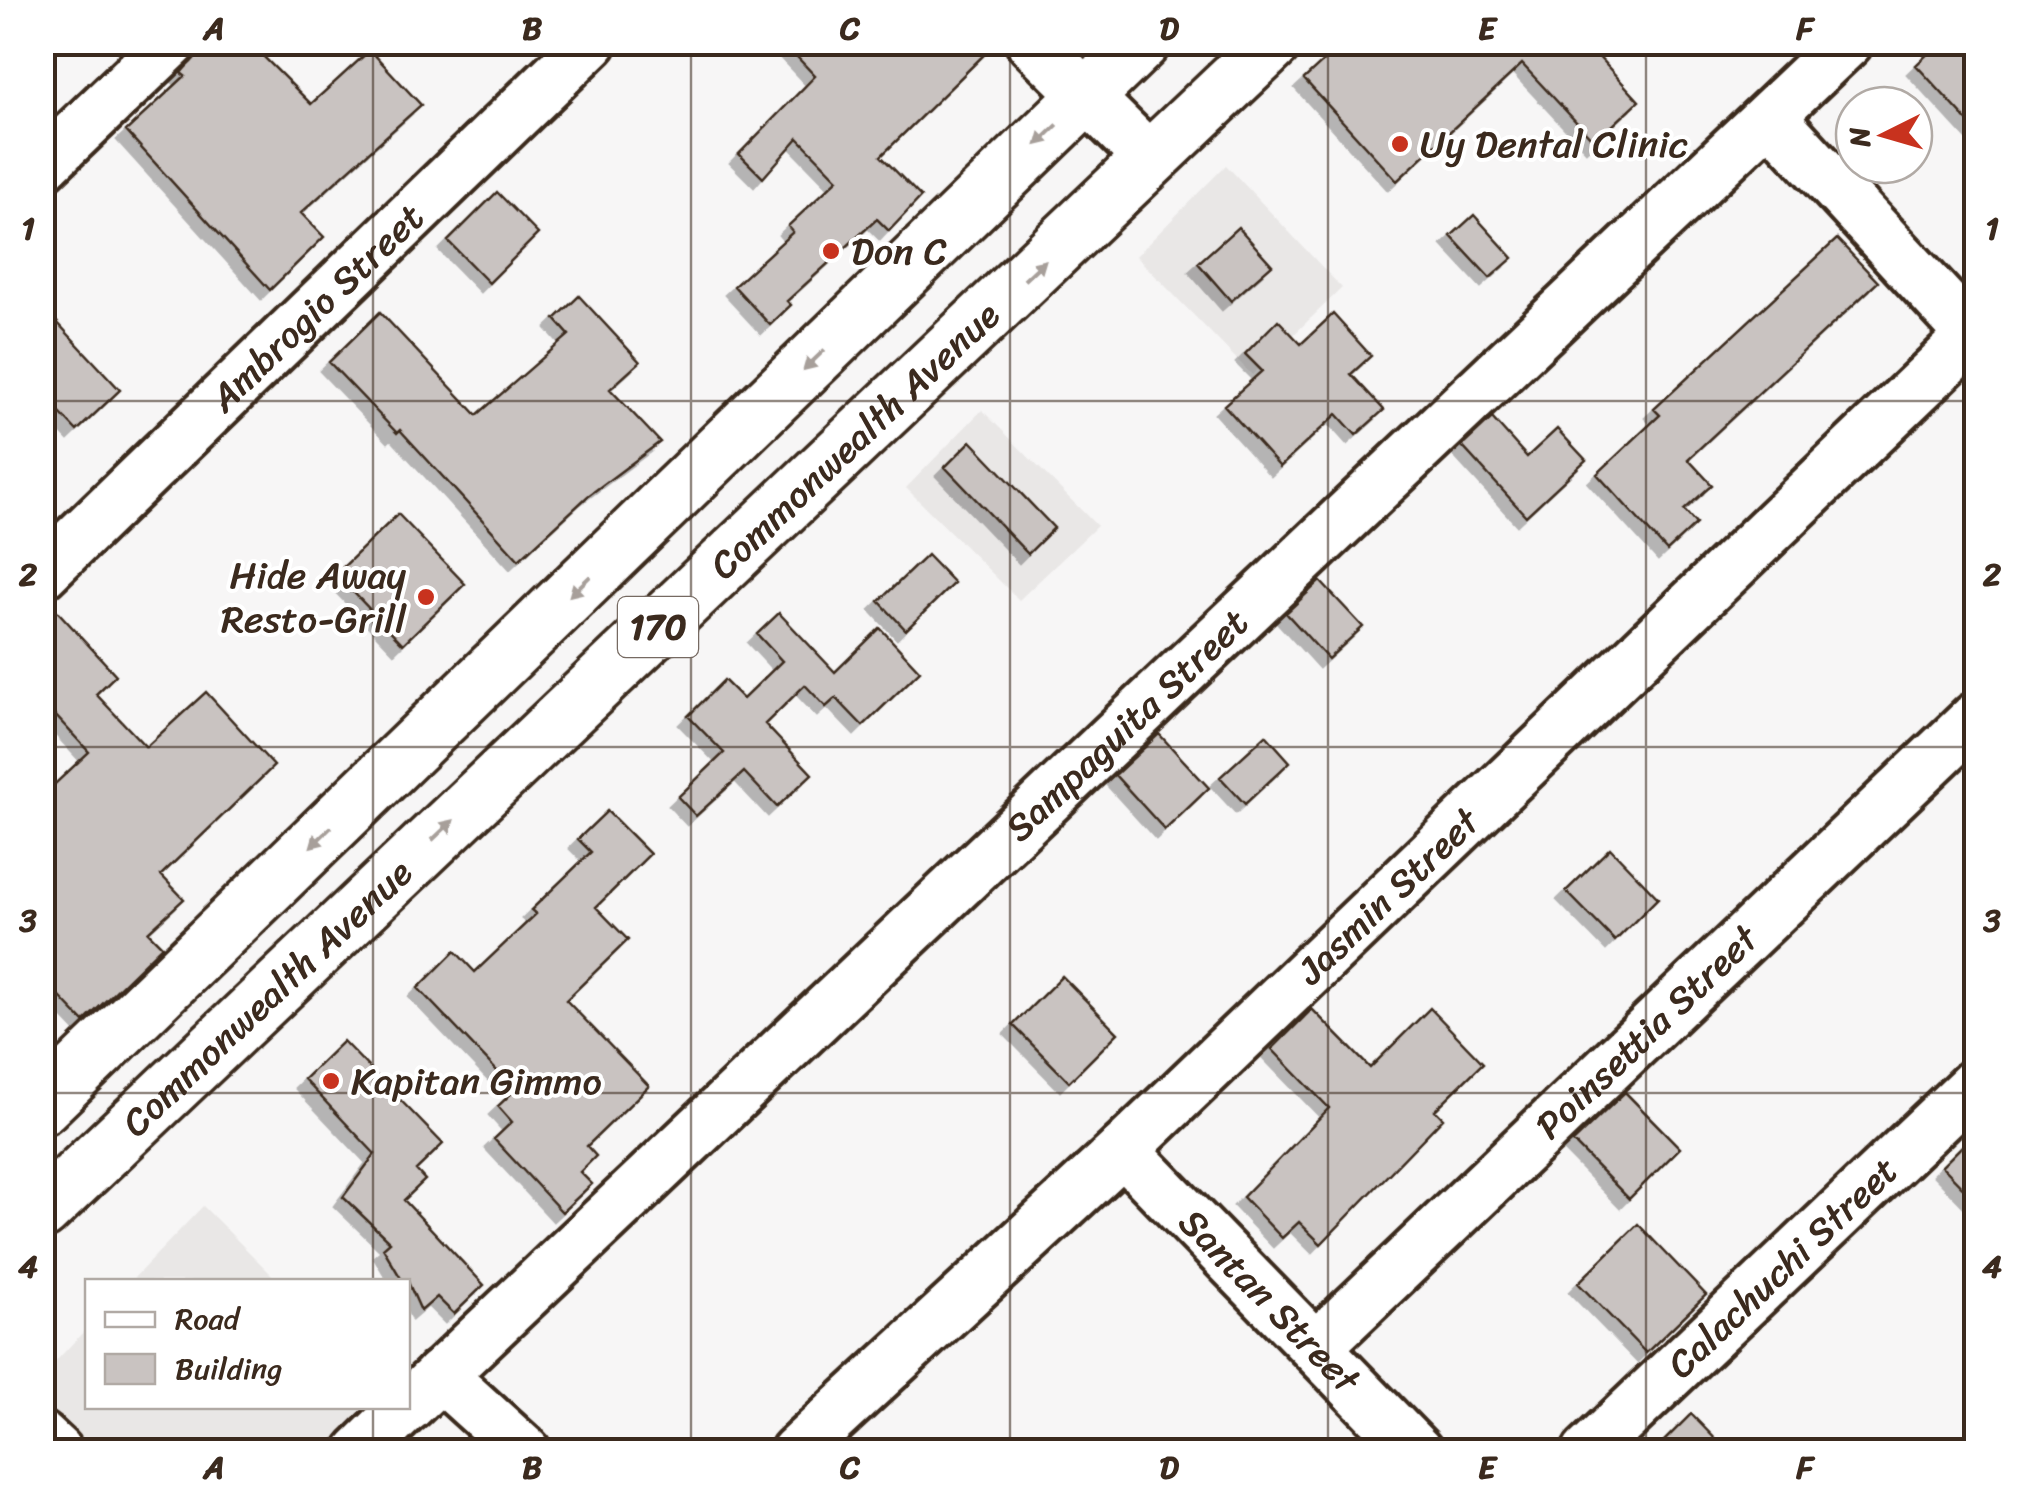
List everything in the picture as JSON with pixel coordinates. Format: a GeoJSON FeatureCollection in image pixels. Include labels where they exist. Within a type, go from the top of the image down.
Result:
{"type":"FeatureCollection","features":[{"type":"Feature","properties":{"kind":"main road","name":"Commonwealth Avenue"},"geometry":{"type":"LineString","coordinates":[[42,1106],[1142,42]]}},
{"type":"Feature","properties":{"kind":"main road","name":"Commonwealth Avenue"},"geometry":{"type":"LineString","coordinates":[[42,1211],[1274,42]]}},
{"type":"Feature","properties":{"kind":"street"},"geometry":{"type":"LineString","coordinates":[[42,166],[172,42]]}},
{"type":"Feature","properties":{"kind":"street","name":"Ambrogio Street"},"geometry":{"type":"LineString","coordinates":[[42,573],[591,42]]}},
{"type":"Feature","properties":{"kind":"street"},"geometry":{"type":"LineString","coordinates":[[1032,42],[1151,160]]}},
{"type":"Feature","properties":{"kind":"street","name":"Sampaguita Street"},"geometry":{"type":"LineString","coordinates":[[418,1396],[1847,42]]}},
{"type":"Feature","properties":{"kind":"street"},"geometry":{"type":"LineString","coordinates":[[1770,117],[1975,337]]}},
{"type":"Feature","properties":{"kind":"street","name":"Jasmin Street"},"geometry":{"type":"LineString","coordinates":[[796,1452],[1123,1150],[1975,337]]}},
{"type":"Feature","properties":{"kind":"street","name":"Poinsettia Street"},"geometry":{"type":"LineString","coordinates":[[1317,1346],[1976,718]]}},
{"type":"Feature","properties":{"kind":"street","name":"Calachuchi Street"},"geometry":{"type":"LineString","coordinates":[[1588,1452],[1976,1083]]}},
{"type":"Feature","properties":{"kind":"street","name":"Santan Street"},"geometry":{"type":"LineString","coordinates":[[1123,1150],[1417,1452]]}},
{"type":"Feature","properties":{"kind":"street"},"geometry":{"type":"LineString","coordinates":[[418,1396],[526,1452]]}},
{"type":"Feature","properties":{"kind":"street","name":"Sampaguita Street"},"geometry":{"type":"LineString","coordinates":[[360,1452],[405,1409]]}},
{"type":"Feature","properties":{"kind":"street"},"geometry":{"type":"LineString","coordinates":[[42,1438],[57,1452]]}},
{"type":"Feature","properties":{"kind":"shaded area"},"geometry":{"type":"Polygon","coordinates":[[[1226,165],[1342,288],[1252,375],[1136,256],[1226,165]]]}},
{"type":"Feature","properties":{"kind":"shaded area"},"geometry":{"type":"Polygon","coordinates":[[[982,410],[1097,526],[1019,600],[906,488],[982,410]]]}},
{"type":"Feature","properties":{"kind":"shaded area"},"geometry":{"type":"Polygon","coordinates":[[[203,1206],[276,1279],[133,1279],[203,1206]]]}},
{"type":"Feature","properties":{"kind":"shaded area"},"geometry":{"type":"Polygon","coordinates":[[[85,1330],[85,1409],[380,1409],[337,1451],[43,1451],[42,1376],[85,1330]]]}},
{"type":"Feature","properties":{"kind":"building"},"geometry":{"type":"Polygon","coordinates":[[[206,42],[249,42],[311,104],[370,50],[421,105],[301,213],[324,237],[270,290],[126,131],[185,76],[181,73],[206,42]]]}},
{"type":"Feature","properties":{"kind":"building"},"geometry":{"type":"Polygon","coordinates":[[[783,42],[997,42],[881,156],[921,197],[889,231],[877,219],[787,301],[791,305],[770,325],[734,286],[793,232],[788,226],[838,179],[798,138],[763,178],[739,154],[815,76],[783,42]]]}},
{"type":"Feature","properties":{"kind":"building"},"geometry":{"type":"Polygon","coordinates":[[[1344,42],[1585,42],[1639,101],[1595,142],[1522,64],[1397,181],[1304,79],[1344,42]]]}},
{"type":"Feature","properties":{"kind":"building"},"geometry":{"type":"Polygon","coordinates":[[[1940,42],[1976,42],[1976,130],[1916,65],[1940,42]]]}},
{"type":"Feature","properties":{"kind":"building"},"geometry":{"type":"Polygon","coordinates":[[[497,192],[538,234],[489,283],[448,241],[497,192]]]}},
{"type":"Feature","properties":{"kind":"building"},"geometry":{"type":"Polygon","coordinates":[[[1474,215],[1513,258],[1490,278],[1451,236],[1474,215]]]}},
{"type":"Feature","properties":{"kind":"building"},"geometry":{"type":"Polygon","coordinates":[[[1238,227],[1272,265],[1231,301],[1198,263],[1238,227]]]}},
{"type":"Feature","properties":{"kind":"building"},"geometry":{"type":"Polygon","coordinates":[[[1837,239],[1878,282],[1688,459],[1712,485],[1684,510],[1696,524],[1667,551],[1597,474],[1660,415],[1654,409],[1837,239]]]}},
{"type":"Feature","properties":{"kind":"building"},"geometry":{"type":"Polygon","coordinates":[[[579,296],[640,362],[610,389],[660,442],[588,496],[519,560],[400,430],[397,433],[329,362],[380,312],[477,415],[569,335],[555,319],[579,296]]]}},
{"type":"Feature","properties":{"kind":"building"},"geometry":{"type":"Polygon","coordinates":[[[42,306],[120,390],[77,431],[42,394],[42,306]]]}},
{"type":"Feature","properties":{"kind":"building"},"geometry":{"type":"Polygon","coordinates":[[[1333,314],[1371,356],[1351,374],[1384,410],[1356,435],[1337,414],[1280,467],[1224,405],[1262,371],[1245,354],[1278,320],[1301,344],[1333,314]]]}},
{"type":"Feature","properties":{"kind":"building"},"geometry":{"type":"Polygon","coordinates":[[[1492,418],[1527,457],[1557,429],[1586,460],[1526,516],[1462,446],[1492,418]]]}},
{"type":"Feature","properties":{"kind":"building"},"geometry":{"type":"Polygon","coordinates":[[[971,441],[1054,528],[1028,554],[945,467],[971,441]]]}},
{"type":"Feature","properties":{"kind":"building"},"geometry":{"type":"Polygon","coordinates":[[[398,514],[465,584],[403,644],[336,574],[398,514]]]}},
{"type":"Feature","properties":{"kind":"building"},"geometry":{"type":"Polygon","coordinates":[[[927,555],[954,583],[906,630],[879,601],[927,555]]]}},
{"type":"Feature","properties":{"kind":"building"},"geometry":{"type":"Polygon","coordinates":[[[1320,581],[1363,627],[1328,659],[1286,613],[1320,581]]]}},
{"type":"Feature","properties":{"kind":"building"},"geometry":{"type":"Polygon","coordinates":[[[42,601],[48,601],[116,675],[96,694],[146,747],[206,692],[274,766],[161,875],[184,899],[148,932],[162,946],[84,1022],[42,978],[42,796],[89,752],[42,701],[42,601]]]}},
{"type":"Feature","properties":{"kind":"building"},"geometry":{"type":"Polygon","coordinates":[[[779,613],[835,672],[880,628],[920,671],[863,726],[836,698],[826,707],[805,685],[765,724],[812,774],[777,807],[744,772],[696,816],[678,797],[724,753],[688,716],[724,680],[743,699],[782,661],[757,634],[779,613]]]}},
{"type":"Feature","properties":{"kind":"building"},"geometry":{"type":"Polygon","coordinates":[[[1159,734],[1209,788],[1165,830],[1115,775],[1159,734]]]}},
{"type":"Feature","properties":{"kind":"building"},"geometry":{"type":"Polygon","coordinates":[[[1266,735],[1290,762],[1245,804],[1220,777],[1266,735]]]}},
{"type":"Feature","properties":{"kind":"building"},"geometry":{"type":"Polygon","coordinates":[[[607,811],[650,854],[596,907],[628,940],[566,1000],[649,1086],[587,1146],[596,1156],[580,1172],[592,1184],[562,1212],[494,1139],[512,1122],[498,1106],[515,1090],[418,988],[455,951],[475,972],[536,914],[531,910],[591,852],[578,839],[607,811]]]}},
{"type":"Feature","properties":{"kind":"building"},"geometry":{"type":"Polygon","coordinates":[[[1610,848],[1658,898],[1615,941],[1566,891],[1610,848]]]}},
{"type":"Feature","properties":{"kind":"building"},"geometry":{"type":"Polygon","coordinates":[[[1062,976],[1118,1033],[1069,1082],[1013,1025],[1062,976]]]}},
{"type":"Feature","properties":{"kind":"building"},"geometry":{"type":"Polygon","coordinates":[[[1430,1008],[1483,1063],[1435,1110],[1443,1118],[1321,1244],[1299,1222],[1282,1238],[1243,1197],[1329,1108],[1272,1049],[1312,1009],[1370,1068],[1430,1008]]]}},
{"type":"Feature","properties":{"kind":"building"},"geometry":{"type":"Polygon","coordinates":[[[343,1041],[443,1144],[416,1170],[425,1180],[404,1200],[484,1285],[454,1314],[437,1297],[421,1311],[410,1279],[401,1279],[383,1248],[390,1242],[343,1197],[375,1154],[304,1079],[343,1041]]]}},
{"type":"Feature","properties":{"kind":"building"},"geometry":{"type":"Polygon","coordinates":[[[1625,1092],[1680,1148],[1629,1199],[1573,1142],[1625,1092]]]}},
{"type":"Feature","properties":{"kind":"building"},"geometry":{"type":"Polygon","coordinates":[[[1976,1132],[1976,1201],[1942,1166],[1976,1132]]]}},
{"type":"Feature","properties":{"kind":"building"},"geometry":{"type":"Polygon","coordinates":[[[1638,1224],[1706,1295],[1646,1353],[1578,1283],[1638,1224]]]}},
{"type":"Feature","properties":{"kind":"building"},"geometry":{"type":"Polygon","coordinates":[[[1691,1414],[1728,1452],[1653,1452],[1691,1414]]]}},
{"type":"Feature","properties":{"kind":"place","name":"Uy Dental Clinic"},"geometry":{"type":"Point","coordinates":[1400,144]}},
{"type":"Feature","properties":{"kind":"place","name":"Don C"},"geometry":{"type":"Point","coordinates":[831,251]}},
{"type":"Feature","properties":{"kind":"place","name":"Hide Away Resto-Grill"},"geometry":{"type":"Point","coordinates":[426,597]}},
{"type":"Feature","properties":{"kind":"place","name":"Kapitan Gimmo"},"geometry":{"type":"Point","coordinates":[331,1081]}}]}
